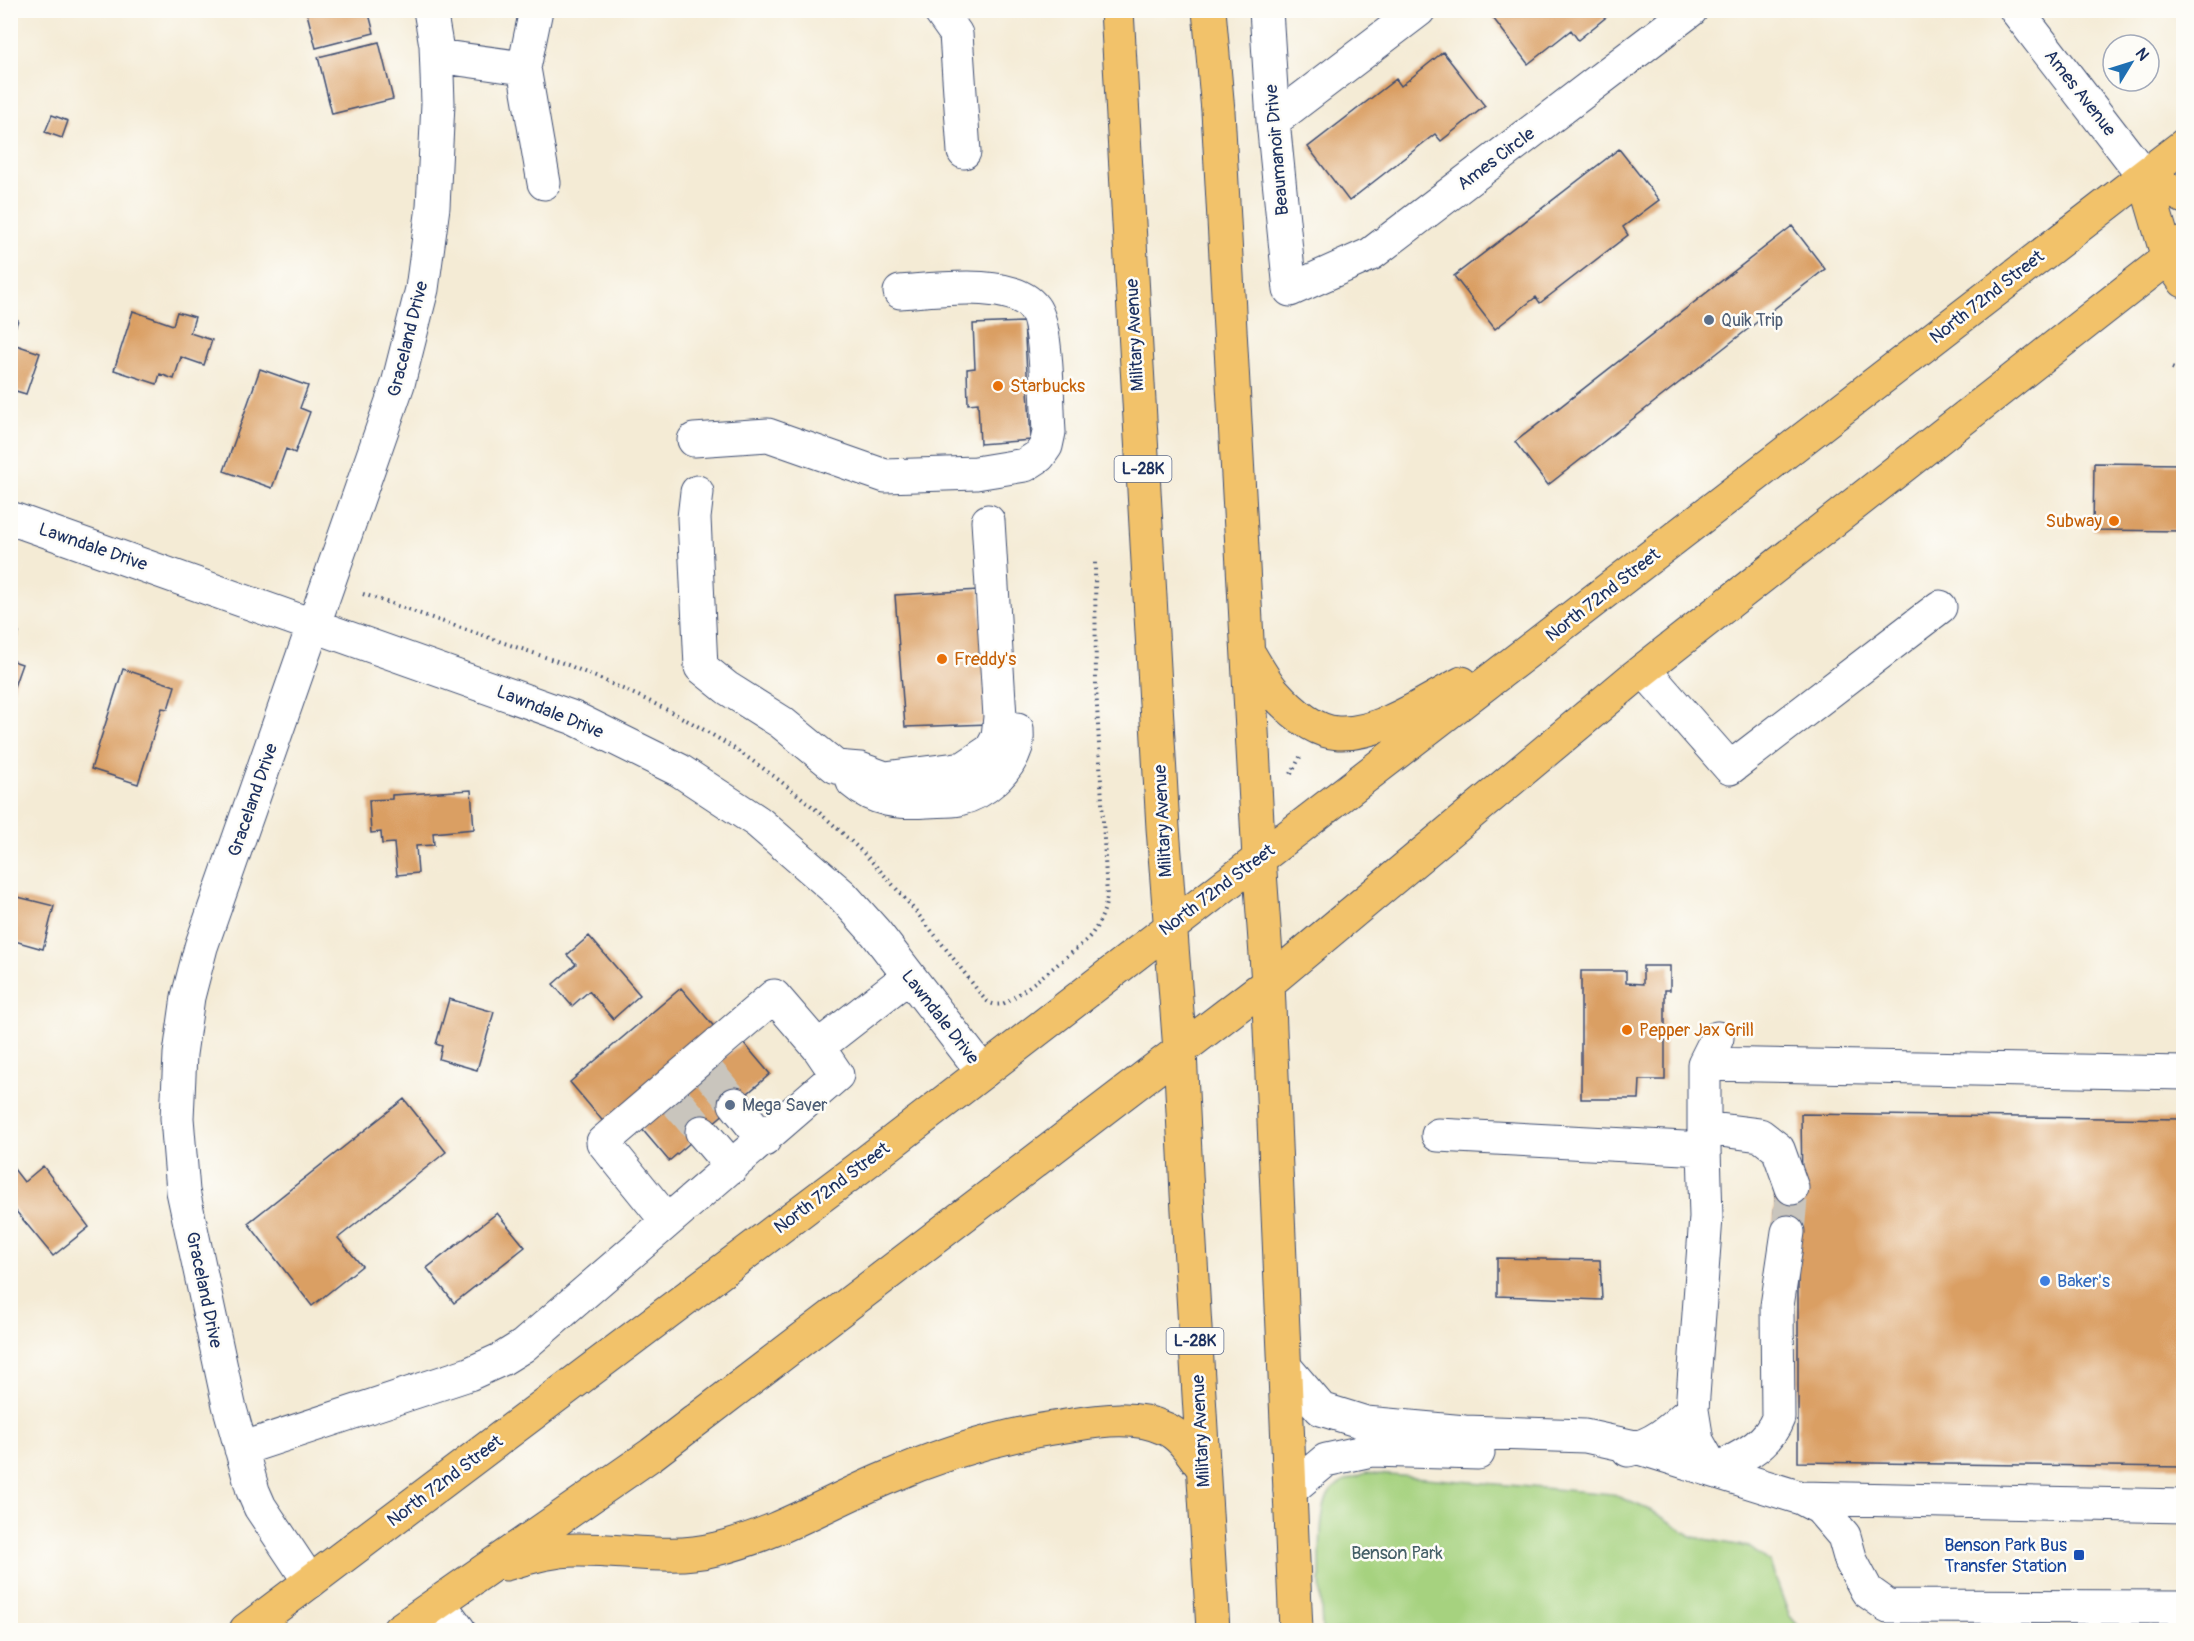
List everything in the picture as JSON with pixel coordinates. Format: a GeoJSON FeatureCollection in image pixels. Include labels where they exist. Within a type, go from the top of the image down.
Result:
{"type":"FeatureCollection","features":[{"type":"Feature","properties":{"kind":"main road","name":"Military Avenue"},"geometry":{"type":"LineString","coordinates":[[1117,10],[1169,927],[1180,1051],[1213,1630]]}},
{"type":"Feature","properties":{"kind":"main road"},"geometry":{"type":"LineString","coordinates":[[1209,10],[1218,111],[1259,858],[1268,983],[1296,1630]]}},
{"type":"Feature","properties":{"kind":"main road","name":"North 72nd Street"},"geometry":{"type":"LineString","coordinates":[[246,1630],[677,1306],[983,1072],[2184,145]]}},
{"type":"Feature","properties":{"kind":"main road","name":"Ames Avenue"},"geometry":{"type":"LineString","coordinates":[[2144,176],[2184,197]]}},
{"type":"Feature","properties":{"kind":"main road","name":"Ames Avenue"},"geometry":{"type":"LineString","coordinates":[[2144,176],[2178,261]]}},
{"type":"Feature","properties":{"kind":"main road"},"geometry":{"type":"LineString","coordinates":[[399,1630],[661,1447],[1180,1051],[1268,983],[1644,670],[2178,261]]}},
{"type":"Feature","properties":{"kind":"main road"},"geometry":{"type":"LineString","coordinates":[[1248,652],[1272,689],[1292,711],[1316,726],[1336,734],[1361,731],[1387,723],[1543,641]]}},
{"type":"Feature","properties":{"kind":"main road"},"geometry":{"type":"LineString","coordinates":[[488,1568],[574,1550],[661,1555],[716,1550],[771,1530],[885,1478],[959,1449],[1032,1430],[1089,1422],[1136,1419],[1167,1429],[1184,1443],[1203,1468]]}},
{"type":"Feature","properties":{"kind":"street","name":"Graceland Drive"},"geometry":{"type":"LineString","coordinates":[[310,1582],[260,1507],[253,1491],[229,1405],[183,1191],[177,1118],[180,1054],[188,997],[201,947],[398,384],[422,290],[433,207],[438,103],[437,56],[430,10]]}},
{"type":"Feature","properties":{"kind":"street"},"geometry":{"type":"LineString","coordinates":[[536,10],[524,68],[544,183]]}},
{"type":"Feature","properties":{"kind":"street"},"geometry":{"type":"LineString","coordinates":[[939,10],[956,34],[964,152]]}},
{"type":"Feature","properties":{"kind":"street","name":"Beaumanoir Drive"},"geometry":{"type":"LineString","coordinates":[[1266,10],[1273,121],[1290,290]]}},
{"type":"Feature","properties":{"kind":"street"},"geometry":{"type":"LineString","coordinates":[[1273,121],[1419,10]]}},
{"type":"Feature","properties":{"kind":"street","name":"Ames Circle"},"geometry":{"type":"LineString","coordinates":[[1290,290],[1371,254],[1691,10]]}},
{"type":"Feature","properties":{"kind":"street","name":"Ames Avenue"},"geometry":{"type":"LineString","coordinates":[[2016,10],[2144,176]]}},
{"type":"Feature","properties":{"kind":"street"},"geometry":{"type":"LineString","coordinates":[[437,56],[524,68]]}},
{"type":"Feature","properties":{"kind":"street"},"geometry":{"type":"LineString","coordinates":[[694,440],[768,435],[885,476],[976,473],[1024,465],[1039,456],[1046,446],[1049,432],[1042,328],[1034,307],[1007,291],[994,289],[900,292]]}},
{"type":"Feature","properties":{"kind":"street"},"geometry":{"type":"LineString","coordinates":[[697,492],[694,518],[701,667],[727,688],[781,722],[836,767],[860,769],[885,778],[964,768],[992,750],[998,737],[1000,717],[997,526]]}},
{"type":"Feature","properties":{"kind":"street","name":"Lawndale Drive"},"geometry":{"type":"LineString","coordinates":[[10,518],[574,718],[680,770],[758,822],[842,896],[876,933],[983,1072]]}},
{"type":"Feature","properties":{"kind":"street"},"geometry":{"type":"LineString","coordinates":[[1644,670],[1730,768],[1940,607]]}},
{"type":"Feature","properties":{"kind":"street"},"geometry":{"type":"LineString","coordinates":[[818,1047],[909,976]]}},
{"type":"Feature","properties":{"kind":"street"},"geometry":{"type":"LineString","coordinates":[[241,1449],[469,1374],[502,1359],[523,1346],[837,1075],[818,1047],[774,996],[704,1066],[671,1094],[603,1142],[667,1221]]}},
{"type":"Feature","properties":{"kind":"street"},"geometry":{"type":"LineString","coordinates":[[1714,1471],[1697,1441],[1692,1410],[1706,1217],[1704,1138],[1711,1051],[2184,1073]]}},
{"type":"Feature","properties":{"kind":"street"},"geometry":{"type":"LineString","coordinates":[[735,1104],[764,1140]]}},
{"type":"Feature","properties":{"kind":"street"},"geometry":{"type":"LineString","coordinates":[[702,1132],[732,1167]]}},
{"type":"Feature","properties":{"kind":"street"},"geometry":{"type":"LineString","coordinates":[[1438,1135],[1704,1138],[1760,1135],[1778,1149],[1792,1188]]}},
{"type":"Feature","properties":{"kind":"street"},"geometry":{"type":"LineString","coordinates":[[1714,1471],[1755,1449],[1773,1432],[1778,1418],[1777,1306],[1788,1232]]}},
{"type":"Feature","properties":{"kind":"street"},"geometry":{"type":"LineString","coordinates":[[1285,1367],[1321,1409],[1366,1424],[1465,1432],[1586,1436],[1640,1448],[1801,1498],[1820,1508],[1844,1536],[1851,1561],[1867,1591],[1888,1606],[2184,1607]]}},
{"type":"Feature","properties":{"kind":"street"},"geometry":{"type":"LineString","coordinates":[[1290,1490],[1326,1460],[1372,1450],[1598,1457],[1640,1448],[1659,1439],[1692,1410]]}},
{"type":"Feature","properties":{"kind":"street"},"geometry":{"type":"LineString","coordinates":[[1801,1498],[2184,1506]]}},
{"type":"Feature","properties":{"kind":"street"},"geometry":{"type":"LineString","coordinates":[[439,1603],[459,1630]]}},
{"type":"Feature","properties":{"kind":"path"},"geometry":{"type":"LineString","coordinates":[[2172,368],[2184,373]]}},
{"type":"Feature","properties":{"kind":"green space","name":"Benson Park"},"geometry":{"type":"Polygon","coordinates":[[[1366,1473],[1612,1494],[1654,1512],[1693,1537],[1749,1547],[1770,1563],[1789,1615],[1802,1630],[1322,1630],[1320,1558],[1325,1502],[1330,1492],[1338,1486],[1366,1473]]]}},
{"type":"Feature","properties":{"kind":"building"},"geometry":{"type":"Polygon","coordinates":[[[306,10],[368,10],[374,33],[316,48],[306,10]]]}},
{"type":"Feature","properties":{"kind":"building"},"geometry":{"type":"Polygon","coordinates":[[[1487,10],[1615,10],[1578,40],[1571,30],[1528,64],[1487,10]]]}},
{"type":"Feature","properties":{"kind":"building"},"geometry":{"type":"Polygon","coordinates":[[[379,42],[393,99],[332,114],[318,57],[379,42]]]}},
{"type":"Feature","properties":{"kind":"building"},"geometry":{"type":"Polygon","coordinates":[[[1443,52],[1485,106],[1441,141],[1435,134],[1349,201],[1308,147],[1396,79],[1401,86],[1443,52]]]}},
{"type":"Feature","properties":{"kind":"building"},"geometry":{"type":"Polygon","coordinates":[[[52,115],[68,121],[62,138],[45,132],[52,115]]]}},
{"type":"Feature","properties":{"kind":"building"},"geometry":{"type":"Polygon","coordinates":[[[1619,149],[1659,200],[1623,227],[1628,235],[1540,303],[1536,297],[1495,329],[1454,276],[1619,149]]]}},
{"type":"Feature","properties":{"kind":"building"},"geometry":{"type":"Polygon","coordinates":[[[1792,226],[1825,269],[1548,485],[1515,442],[1792,226]]]}},
{"type":"Feature","properties":{"kind":"building"},"geometry":{"type":"Polygon","coordinates":[[[133,311],[173,325],[177,312],[195,317],[190,333],[212,340],[204,365],[181,357],[174,379],[160,374],[157,384],[114,370],[133,311]]]}},
{"type":"Feature","properties":{"kind":"building"},"geometry":{"type":"Polygon","coordinates":[[[10,317],[18,320],[11,339],[10,339],[10,317]]]}},
{"type":"Feature","properties":{"kind":"building","name":"Starbucks"},"geometry":{"type":"Polygon","coordinates":[[[1024,322],[1031,440],[980,444],[978,403],[968,404],[967,369],[975,368],[973,324],[1024,322]]]}},
{"type":"Feature","properties":{"kind":"building"},"geometry":{"type":"Polygon","coordinates":[[[10,343],[40,353],[26,394],[16,391],[13,400],[10,399],[10,343]]]}},
{"type":"Feature","properties":{"kind":"building"},"geometry":{"type":"Polygon","coordinates":[[[260,369],[308,386],[300,408],[310,412],[295,453],[286,449],[272,488],[224,471],[260,369]]]}},
{"type":"Feature","properties":{"kind":"building"},"geometry":{"type":"Polygon","coordinates":[[[2094,463],[2184,464],[2184,531],[2093,530],[2094,463]]]}},
{"type":"Feature","properties":{"kind":"building","name":"Freddy's"},"geometry":{"type":"Polygon","coordinates":[[[979,590],[989,724],[905,727],[895,595],[979,590]]]}},
{"type":"Feature","properties":{"kind":"building"},"geometry":{"type":"Polygon","coordinates":[[[10,630],[19,633],[11,654],[10,654],[10,630]]]}},
{"type":"Feature","properties":{"kind":"building"},"geometry":{"type":"Polygon","coordinates":[[[10,660],[22,664],[11,695],[10,695],[10,660]]]}},
{"type":"Feature","properties":{"kind":"building"},"geometry":{"type":"Polygon","coordinates":[[[123,669],[175,686],[168,709],[162,708],[138,784],[91,769],[123,669]]]}},
{"type":"Feature","properties":{"kind":"building"},"geometry":{"type":"Polygon","coordinates":[[[471,790],[474,829],[433,833],[434,845],[416,846],[418,873],[397,875],[394,843],[382,844],[381,832],[371,833],[369,800],[392,799],[392,795],[471,790]]]}},
{"type":"Feature","properties":{"kind":"building"},"geometry":{"type":"Polygon","coordinates":[[[10,895],[54,906],[43,949],[11,940],[10,895]]]}},
{"type":"Feature","properties":{"kind":"building"},"geometry":{"type":"Polygon","coordinates":[[[589,936],[640,995],[613,1019],[589,991],[572,1006],[553,984],[576,964],[567,955],[589,936]]]}},
{"type":"Feature","properties":{"kind":"building"},"geometry":{"type":"Polygon","coordinates":[[[1643,966],[1670,966],[1670,990],[1665,990],[1665,1080],[1640,1080],[1639,1099],[1581,1099],[1581,971],[1626,971],[1626,983],[1643,984],[1643,966]]]}},
{"type":"Feature","properties":{"kind":"building"},"geometry":{"type":"Polygon","coordinates":[[[681,988],[717,1030],[606,1125],[570,1082],[681,988]]]}},
{"type":"Feature","properties":{"kind":"building"},"geometry":{"type":"Polygon","coordinates":[[[449,999],[494,1012],[477,1070],[439,1059],[442,1046],[436,1044],[449,999]]]}},
{"type":"Feature","properties":{"kind":"building"},"geometry":{"type":"Polygon","coordinates":[[[743,1042],[770,1074],[669,1161],[641,1128],[743,1042]]]}},
{"type":"Feature","properties":{"kind":"building"},"geometry":{"type":"Polygon","coordinates":[[[404,1099],[446,1152],[338,1238],[362,1266],[312,1306],[248,1223],[404,1099]]]}},
{"type":"Feature","properties":{"kind":"building"},"geometry":{"type":"Polygon","coordinates":[[[1801,1114],[2184,1119],[2184,1467],[1798,1462],[1798,1233],[1773,1232],[1776,1187],[1802,1187],[1801,1114]]]}},
{"type":"Feature","properties":{"kind":"building"},"geometry":{"type":"Polygon","coordinates":[[[10,1164],[24,1182],[43,1166],[89,1227],[53,1256],[10,1204],[10,1164]]]}},
{"type":"Feature","properties":{"kind":"building"},"geometry":{"type":"Polygon","coordinates":[[[497,1213],[525,1247],[454,1303],[427,1268],[497,1213]]]}},
{"type":"Feature","properties":{"kind":"building"},"geometry":{"type":"Polygon","coordinates":[[[1497,1258],[1600,1260],[1602,1300],[1497,1296],[1497,1258]]]}},
{"type":"Feature","properties":{"kind":"tunnel"},"geometry":{"type":"LineString","coordinates":[[708,1072],[735,1104]]}},
{"type":"Feature","properties":{"kind":"tunnel"},"geometry":{"type":"LineString","coordinates":[[675,1100],[702,1132]]}},
{"type":"Feature","properties":{"kind":"tunnel"},"geometry":{"type":"LineString","coordinates":[[1788,1232],[1792,1188]]}},
{"type":"Feature","properties":{"kind":"place","name":"Quik Trip"},"geometry":{"type":"Point","coordinates":[1709,320]}},
{"type":"Feature","properties":{"kind":"place","name":"Starbucks"},"geometry":{"type":"Point","coordinates":[998,386]}},
{"type":"Feature","properties":{"kind":"place","name":"Subway"},"geometry":{"type":"Point","coordinates":[2114,521]}},
{"type":"Feature","properties":{"kind":"place","name":"Freddy's"},"geometry":{"type":"Point","coordinates":[942,659]}},
{"type":"Feature","properties":{"kind":"place","name":"Pepper Jax Grill"},"geometry":{"type":"Point","coordinates":[1627,1030]}},
{"type":"Feature","properties":{"kind":"place","name":"Mega Saver"},"geometry":{"type":"Point","coordinates":[730,1105]}},
{"type":"Feature","properties":{"kind":"place","name":"Baker's"},"geometry":{"type":"Point","coordinates":[2045,1281]}},
{"type":"Feature","properties":{"kind":"place","name":"Benson Park Bus Transfer Station"},"geometry":{"type":"Point","coordinates":[2079,1555]}}]}
